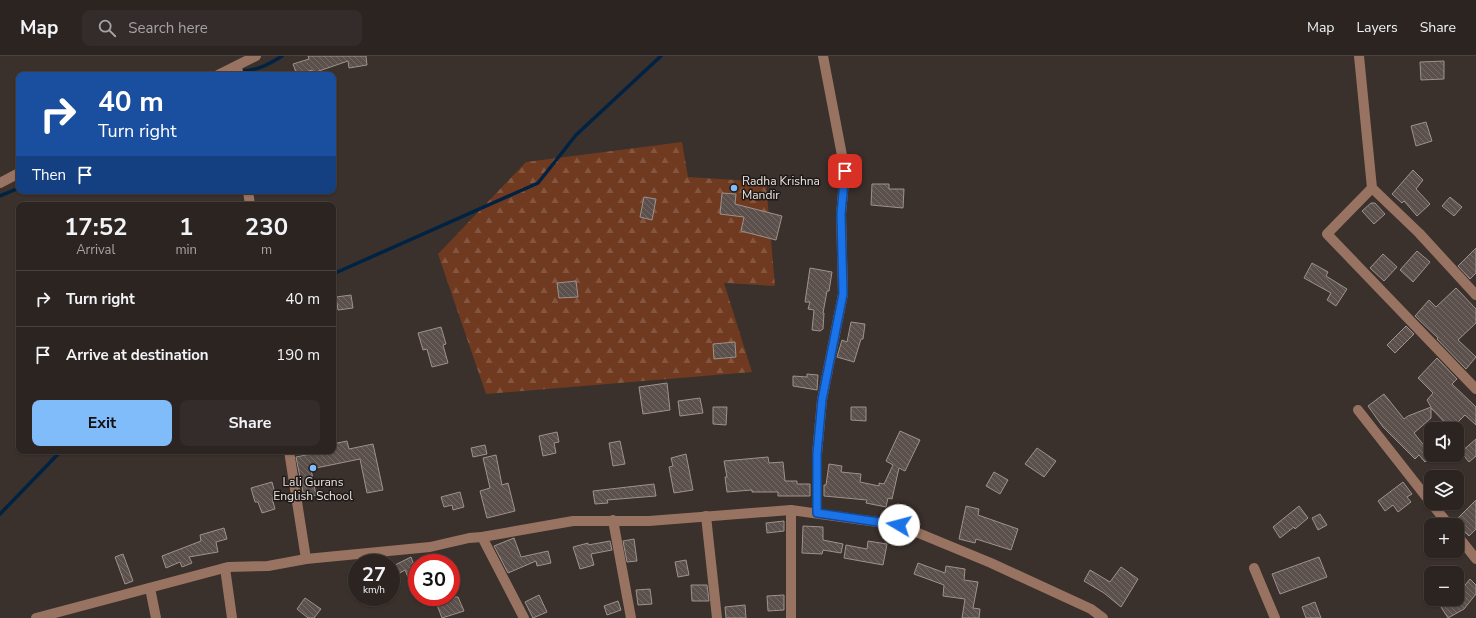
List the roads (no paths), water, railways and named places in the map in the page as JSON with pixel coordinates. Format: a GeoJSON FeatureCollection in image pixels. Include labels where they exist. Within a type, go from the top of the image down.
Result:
{"type":"FeatureCollection","features":[{"type":"Feature","properties":{"kind":"street"},"geometry":{"type":"LineString","coordinates":[[236,71],[256,56]]}},
{"type":"Feature","properties":{"kind":"street"},"geometry":{"type":"LineString","coordinates":[[817,513],[817,454],[822,400],[843,294],[841,214],[845,171],[823,56]]}},
{"type":"Feature","properties":{"kind":"street"},"geometry":{"type":"LineString","coordinates":[[1359,56],[1372,188],[1419,233],[1476,295]]}},
{"type":"Feature","properties":{"kind":"street"},"geometry":{"type":"LineString","coordinates":[[0,182],[16,174]]}},
{"type":"Feature","properties":{"kind":"street"},"geometry":{"type":"LineString","coordinates":[[1372,188],[1327,234],[1476,389]]}},
{"type":"Feature","properties":{"kind":"street"},"geometry":{"type":"LineString","coordinates":[[1358,410],[1424,494]]}},
{"type":"Feature","properties":{"kind":"street"},"geometry":{"type":"LineString","coordinates":[[289,454],[306,559]]}},
{"type":"Feature","properties":{"kind":"street"},"geometry":{"type":"LineString","coordinates":[[791,510],[791,618]]}},
{"type":"Feature","properties":{"kind":"street"},"geometry":{"type":"LineString","coordinates":[[36,618],[225,568],[268,566],[306,559],[430,547],[469,538],[573,521],[649,521],[791,510],[899,525],[1070,599],[1091,609],[1103,618]]}},
{"type":"Feature","properties":{"kind":"street"},"geometry":{"type":"LineString","coordinates":[[1437,510],[1443,518]]}},
{"type":"Feature","properties":{"kind":"street"},"geometry":{"type":"LineString","coordinates":[[706,516],[717,618]]}},
{"type":"Feature","properties":{"kind":"street"},"geometry":{"type":"LineString","coordinates":[[612,520],[631,618]]}},
{"type":"Feature","properties":{"kind":"street"},"geometry":{"type":"LineString","coordinates":[[482,537],[524,618]]}},
{"type":"Feature","properties":{"kind":"street"},"geometry":{"type":"LineString","coordinates":[[1464,544],[1476,559]]}},
{"type":"Feature","properties":{"kind":"street"},"geometry":{"type":"LineString","coordinates":[[225,568],[232,618]]}},
{"type":"Feature","properties":{"kind":"street"},"geometry":{"type":"LineString","coordinates":[[1254,568],[1275,618]]}},
{"type":"Feature","properties":{"kind":"street"},"geometry":{"type":"LineString","coordinates":[[150,588],[156,618]]}},
{"type":"Feature","properties":{"kind":"waterway"},"geometry":{"type":"LineString","coordinates":[[239,71],[262,67],[282,56]]}},
{"type":"Feature","properties":{"kind":"waterway"},"geometry":{"type":"LineString","coordinates":[[336,273],[538,183],[576,135],[661,56]]}},
{"type":"Feature","properties":{"kind":"waterway"},"geometry":{"type":"LineString","coordinates":[[0,196],[16,189]]}},
{"type":"Feature","properties":{"kind":"waterway"},"geometry":{"type":"LineString","coordinates":[[0,514],[58,454]]}},
{"type":"Feature","properties":{"kind":"place","name":"Radha Krishna Mandir"},"geometry":{"type":"Point","coordinates":[734,188]}},
{"type":"Feature","properties":{"kind":"place","name":"Lali Gurans English School"},"geometry":{"type":"Point","coordinates":[313,468]}}]}
